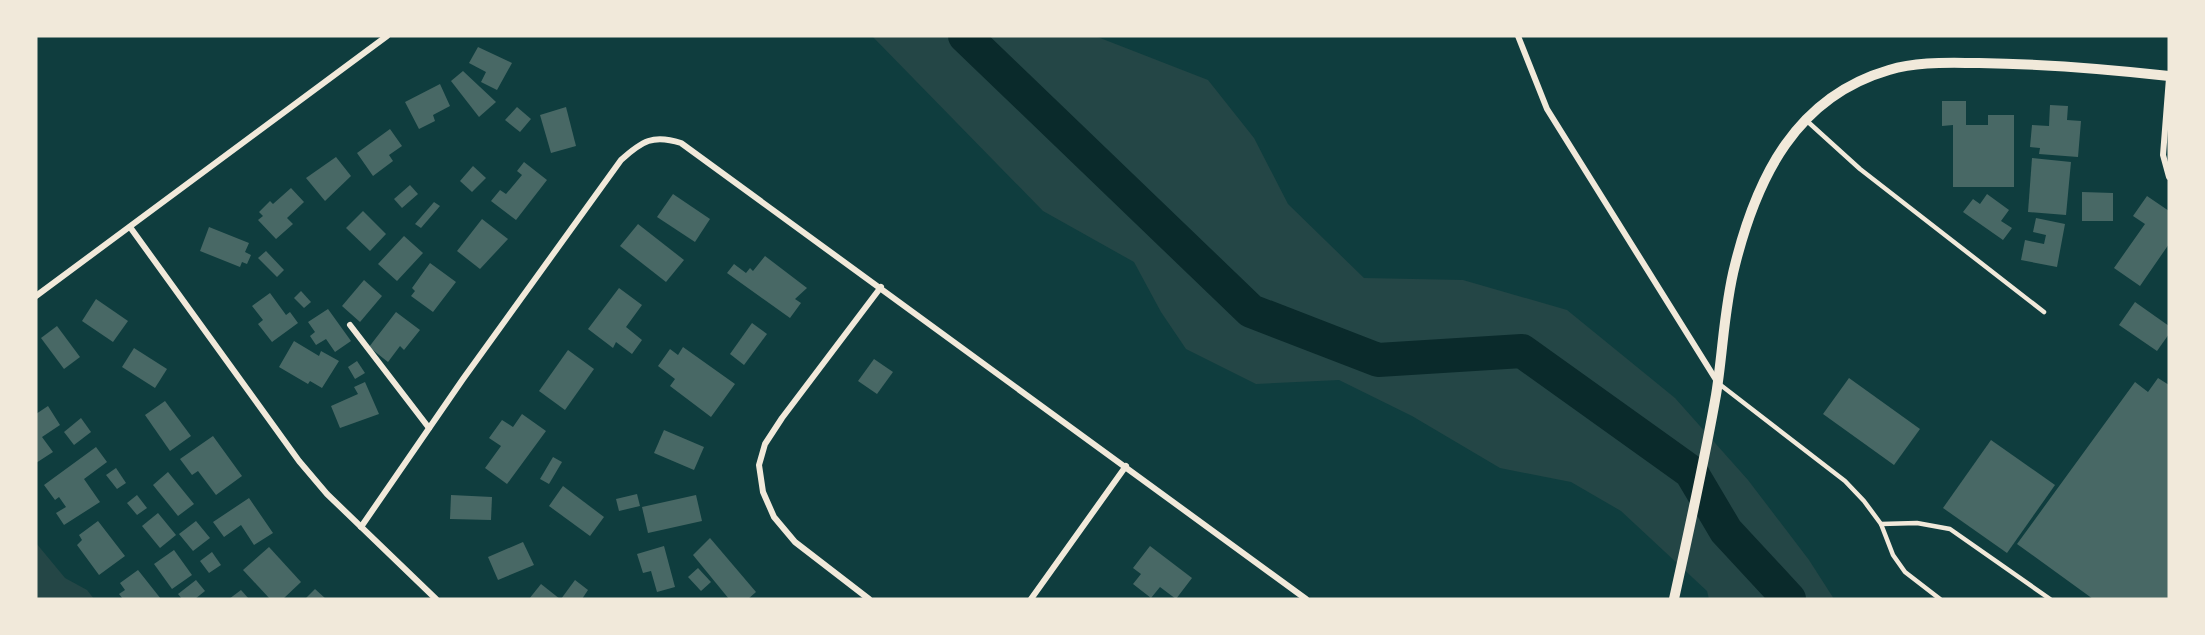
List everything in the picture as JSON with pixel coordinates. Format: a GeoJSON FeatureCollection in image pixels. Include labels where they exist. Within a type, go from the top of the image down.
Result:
{"type":"FeatureCollection","features":[{"type":"Feature","properties":{"kind":"street"},"geometry":{"type":"LineString","coordinates":[[36,296],[387,36]]}},
{"type":"Feature","properties":{"kind":"street"},"geometry":{"type":"LineString","coordinates":[[1518,36],[1547,109],[1718,383]]}},
{"type":"Feature","properties":{"kind":"street"},"geometry":{"type":"LineString","coordinates":[[1674,599],[1718,383],[1734,267],[1751,211],[1766,176],[1786,141],[1805,119],[1831,97],[1868,77],[1892,69],[1937,63],[2050,64],[2169,77],[2163,155],[2169,177]]}},
{"type":"Feature","properties":{"kind":"street"},"geometry":{"type":"LineString","coordinates":[[361,527],[621,160],[638,145],[650,140],[665,138],[681,143],[1306,599]]}},
{"type":"Feature","properties":{"kind":"street"},"geometry":{"type":"LineString","coordinates":[[130,227],[299,461],[361,527],[436,599]]}},
{"type":"Feature","properties":{"kind":"street"},"geometry":{"type":"LineString","coordinates":[[869,599],[795,542],[774,517],[763,492],[759,465],[765,444],[782,418],[881,287]]}},
{"type":"Feature","properties":{"kind":"street"},"geometry":{"type":"LineString","coordinates":[[350,325],[429,428]]}},
{"type":"Feature","properties":{"kind":"street"},"geometry":{"type":"LineString","coordinates":[[1030,599],[1126,466]]}},
{"type":"Feature","properties":{"kind":"lane"},"geometry":{"type":"LineString","coordinates":[[1805,119],[1860,169],[2044,312]]}},
{"type":"Feature","properties":{"kind":"lane"},"geometry":{"type":"LineString","coordinates":[[1718,383],[1845,481],[1881,524],[1893,555],[1905,572],[1940,599]]}},
{"type":"Feature","properties":{"kind":"lane"},"geometry":{"type":"LineString","coordinates":[[1881,524],[1917,523],[1950,529],[2050,599]]}},
{"type":"Feature","properties":{"kind":"shaded area"},"geometry":{"type":"Polygon","coordinates":[[[872,36],[1095,36],[1208,80],[1254,138],[1288,204],[1364,278],[1463,280],[1567,310],[1675,398],[1748,480],[1809,560],[1834,599],[1709,599],[1707,591],[1621,511],[1571,482],[1500,468],[1412,416],[1339,380],[1256,384],[1186,349],[1161,312],[1134,262],[1043,211],[872,36]]]}},
{"type":"Feature","properties":{"kind":"shaded area"},"geometry":{"type":"Polygon","coordinates":[[[36,543],[65,578],[87,590],[94,599],[36,599],[36,543]]]}},
{"type":"Feature","properties":{"kind":"building"},"geometry":{"type":"Polygon","coordinates":[[[478,47],[512,63],[497,90],[481,82],[486,72],[469,63],[478,47]]]}},
{"type":"Feature","properties":{"kind":"building"},"geometry":{"type":"Polygon","coordinates":[[[463,71],[496,102],[479,117],[451,81],[463,71]]]}},
{"type":"Feature","properties":{"kind":"building"},"geometry":{"type":"Polygon","coordinates":[[[440,84],[450,106],[433,115],[435,121],[419,129],[405,102],[440,84]]]}},
{"type":"Feature","properties":{"kind":"building"},"geometry":{"type":"Polygon","coordinates":[[[1942,101],[1966,101],[1966,125],[1988,125],[1988,115],[2014,115],[2014,187],[1953,187],[1953,125],[1942,126],[1942,101]]]}},
{"type":"Feature","properties":{"kind":"building"},"geometry":{"type":"Polygon","coordinates":[[[2050,105],[2068,106],[2067,120],[2081,121],[2078,157],[2039,154],[2040,148],[2030,147],[2032,125],[2049,126],[2050,105]]]}},
{"type":"Feature","properties":{"kind":"building"},"geometry":{"type":"Polygon","coordinates":[[[517,107],[531,119],[520,132],[505,120],[517,107]]]}},
{"type":"Feature","properties":{"kind":"building"},"geometry":{"type":"Polygon","coordinates":[[[566,107],[576,146],[551,153],[540,115],[566,107]]]}},
{"type":"Feature","properties":{"kind":"building"},"geometry":{"type":"Polygon","coordinates":[[[390,129],[402,146],[389,155],[393,161],[373,176],[357,153],[390,129]]]}},
{"type":"Feature","properties":{"kind":"building"},"geometry":{"type":"Polygon","coordinates":[[[336,157],[351,176],[325,201],[306,178],[336,157]]]}},
{"type":"Feature","properties":{"kind":"building"},"geometry":{"type":"Polygon","coordinates":[[[2032,158],[2071,162],[2066,215],[2028,212],[2032,158]]]}},
{"type":"Feature","properties":{"kind":"building"},"geometry":{"type":"Polygon","coordinates":[[[524,162],[547,180],[516,220],[491,201],[500,190],[506,194],[522,175],[517,171],[524,162]]]}},
{"type":"Feature","properties":{"kind":"building"},"geometry":{"type":"Polygon","coordinates":[[[473,166],[486,178],[472,192],[460,181],[473,166]]]}},
{"type":"Feature","properties":{"kind":"building"},"geometry":{"type":"Polygon","coordinates":[[[410,185],[418,194],[402,208],[394,199],[410,185]]]}},
{"type":"Feature","properties":{"kind":"building"},"geometry":{"type":"Polygon","coordinates":[[[291,188],[304,202],[287,218],[293,224],[276,239],[258,220],[263,216],[259,212],[270,201],[273,204],[291,188]]]}},
{"type":"Feature","properties":{"kind":"building"},"geometry":{"type":"Polygon","coordinates":[[[2082,192],[2113,193],[2113,221],[2082,221],[2082,192]]]}},
{"type":"Feature","properties":{"kind":"building"},"geometry":{"type":"Polygon","coordinates":[[[673,194],[710,219],[695,242],[657,217],[673,194]]]}},
{"type":"Feature","properties":{"kind":"building"},"geometry":{"type":"Polygon","coordinates":[[[1987,194],[2009,210],[2001,221],[2012,228],[2003,240],[1963,212],[1973,199],[1980,204],[1987,194]]]}},
{"type":"Feature","properties":{"kind":"building"},"geometry":{"type":"Polygon","coordinates":[[[2147,196],[2169,211],[2169,244],[2140,286],[2114,268],[2145,224],[2133,216],[2147,196]]]}},
{"type":"Feature","properties":{"kind":"building"},"geometry":{"type":"Polygon","coordinates":[[[434,202],[440,206],[421,228],[415,224],[434,202]]]}},
{"type":"Feature","properties":{"kind":"building"},"geometry":{"type":"Polygon","coordinates":[[[363,211],[386,234],[370,251],[346,228],[363,211]]]}},
{"type":"Feature","properties":{"kind":"building"},"geometry":{"type":"Polygon","coordinates":[[[2036,218],[2065,224],[2057,267],[2021,260],[2025,240],[2044,244],[2046,235],[2033,232],[2036,218]]]}},
{"type":"Feature","properties":{"kind":"building"},"geometry":{"type":"Polygon","coordinates":[[[482,219],[508,239],[480,269],[457,251],[482,219]]]}},
{"type":"Feature","properties":{"kind":"building"},"geometry":{"type":"Polygon","coordinates":[[[638,224],[684,260],[666,282],[620,246],[638,224]]]}},
{"type":"Feature","properties":{"kind":"building"},"geometry":{"type":"Polygon","coordinates":[[[209,227],[249,243],[245,252],[251,255],[247,264],[242,262],[240,267],[200,251],[209,227]]]}},
{"type":"Feature","properties":{"kind":"building"},"geometry":{"type":"Polygon","coordinates":[[[404,236],[423,253],[397,281],[378,264],[404,236]]]}},
{"type":"Feature","properties":{"kind":"building"},"geometry":{"type":"Polygon","coordinates":[[[266,251],[284,270],[277,277],[258,258],[266,251]]]}},
{"type":"Feature","properties":{"kind":"building"},"geometry":{"type":"Polygon","coordinates":[[[765,256],[807,288],[795,299],[801,303],[790,318],[727,273],[734,264],[746,273],[750,268],[753,271],[765,256]]]}},
{"type":"Feature","properties":{"kind":"building"},"geometry":{"type":"Polygon","coordinates":[[[430,263],[456,282],[433,312],[411,296],[415,291],[412,288],[430,263]]]}},
{"type":"Feature","properties":{"kind":"building"},"geometry":{"type":"Polygon","coordinates":[[[364,280],[382,296],[360,322],[342,306],[364,280]]]}},
{"type":"Feature","properties":{"kind":"building"},"geometry":{"type":"Polygon","coordinates":[[[619,288],[642,305],[626,327],[642,340],[632,354],[616,342],[613,348],[588,329],[619,288]]]}},
{"type":"Feature","properties":{"kind":"building"},"geometry":{"type":"Polygon","coordinates":[[[301,291],[311,302],[304,308],[294,298],[301,291]]]}},
{"type":"Feature","properties":{"kind":"building"},"geometry":{"type":"Polygon","coordinates":[[[270,293],[286,315],[290,312],[298,323],[272,342],[258,324],[263,320],[252,306],[270,293]]]}},
{"type":"Feature","properties":{"kind":"building"},"geometry":{"type":"Polygon","coordinates":[[[96,299],[128,321],[113,342],[82,321],[96,299]]]}},
{"type":"Feature","properties":{"kind":"building"},"geometry":{"type":"Polygon","coordinates":[[[2135,302],[2169,326],[2169,334],[2157,351],[2119,325],[2135,302]]]}},
{"type":"Feature","properties":{"kind":"building"},"geometry":{"type":"Polygon","coordinates":[[[328,309],[351,341],[335,352],[326,339],[316,345],[310,336],[315,332],[308,322],[328,309]]]}},
{"type":"Feature","properties":{"kind":"building"},"geometry":{"type":"Polygon","coordinates":[[[396,312],[420,330],[404,350],[400,346],[388,362],[369,347],[396,312]]]}},
{"type":"Feature","properties":{"kind":"building"},"geometry":{"type":"Polygon","coordinates":[[[752,323],[767,334],[744,365],[730,354],[752,323]]]}},
{"type":"Feature","properties":{"kind":"building"},"geometry":{"type":"Polygon","coordinates":[[[57,326],[80,357],[64,369],[41,338],[57,326]]]}},
{"type":"Feature","properties":{"kind":"building"},"geometry":{"type":"Polygon","coordinates":[[[294,341],[319,356],[321,351],[339,361],[322,388],[310,381],[308,384],[279,367],[294,341]]]}},
{"type":"Feature","properties":{"kind":"building"},"geometry":{"type":"Polygon","coordinates":[[[683,347],[735,384],[711,417],[670,386],[675,379],[658,366],[670,349],[678,355],[683,347]]]}},
{"type":"Feature","properties":{"kind":"building"},"geometry":{"type":"Polygon","coordinates":[[[134,348],[167,369],[155,388],[122,367],[134,348]]]}},
{"type":"Feature","properties":{"kind":"building"},"geometry":{"type":"Polygon","coordinates":[[[568,350],[594,369],[565,410],[539,391],[568,350]]]}},
{"type":"Feature","properties":{"kind":"building"},"geometry":{"type":"Polygon","coordinates":[[[874,359],[893,372],[877,394],[858,381],[874,359]]]}},
{"type":"Feature","properties":{"kind":"building"},"geometry":{"type":"Polygon","coordinates":[[[357,361],[365,373],[355,379],[348,367],[357,361]]]}},
{"type":"Feature","properties":{"kind":"building"},"geometry":{"type":"Polygon","coordinates":[[[1849,378],[1920,429],[1894,465],[1823,414],[1849,378]]]}},
{"type":"Feature","properties":{"kind":"building"},"geometry":{"type":"Polygon","coordinates":[[[2158,378],[2169,385],[2169,599],[2093,599],[2017,544],[2135,382],[2148,392],[2158,378]]]}},
{"type":"Feature","properties":{"kind":"building"},"geometry":{"type":"Polygon","coordinates":[[[365,382],[379,414],[340,428],[331,406],[358,394],[354,387],[365,382]]]}},
{"type":"Feature","properties":{"kind":"building"},"geometry":{"type":"Polygon","coordinates":[[[165,401],[191,436],[170,451],[145,415],[165,401]]]}},
{"type":"Feature","properties":{"kind":"building"},"geometry":{"type":"Polygon","coordinates":[[[48,406],[60,425],[42,437],[53,452],[36,463],[36,414],[48,406]]]}},
{"type":"Feature","properties":{"kind":"building"},"geometry":{"type":"Polygon","coordinates":[[[522,414],[546,431],[507,484],[485,468],[501,446],[489,438],[502,420],[513,427],[522,414]]]}},
{"type":"Feature","properties":{"kind":"building"},"geometry":{"type":"Polygon","coordinates":[[[81,418],[91,432],[74,445],[64,432],[81,418]]]}},
{"type":"Feature","properties":{"kind":"building"},"geometry":{"type":"Polygon","coordinates":[[[664,430],[704,447],[694,470],[654,453],[664,430]]]}},
{"type":"Feature","properties":{"kind":"building"},"geometry":{"type":"Polygon","coordinates":[[[213,436],[242,476],[216,495],[198,471],[192,475],[180,459],[213,436]]]}},
{"type":"Feature","properties":{"kind":"building"},"geometry":{"type":"Polygon","coordinates":[[[1991,440],[2055,485],[2007,553],[1943,508],[1991,440]]]}},
{"type":"Feature","properties":{"kind":"building"},"geometry":{"type":"Polygon","coordinates":[[[96,447],[107,462],[84,479],[100,502],[64,525],[56,513],[66,507],[59,497],[55,500],[44,485],[96,447]]]}},
{"type":"Feature","properties":{"kind":"building"},"geometry":{"type":"Polygon","coordinates":[[[553,457],[562,462],[549,484],[540,479],[553,457]]]}},
{"type":"Feature","properties":{"kind":"building"},"geometry":{"type":"Polygon","coordinates":[[[116,468],[126,483],[117,489],[106,475],[116,468]]]}},
{"type":"Feature","properties":{"kind":"building"},"geometry":{"type":"Polygon","coordinates":[[[168,472],[194,504],[178,516],[153,485],[168,472]]]}},
{"type":"Feature","properties":{"kind":"building"},"geometry":{"type":"Polygon","coordinates":[[[563,486],[604,517],[590,536],[549,506],[563,486]]]}},
{"type":"Feature","properties":{"kind":"building"},"geometry":{"type":"Polygon","coordinates":[[[637,494],[640,506],[619,511],[616,499],[637,494]]]}},
{"type":"Feature","properties":{"kind":"building"},"geometry":{"type":"Polygon","coordinates":[[[137,495],[147,508],[137,515],[127,503],[137,495]]]}},
{"type":"Feature","properties":{"kind":"building"},"geometry":{"type":"Polygon","coordinates":[[[451,495],[492,497],[491,520],[450,519],[451,495]]]}},
{"type":"Feature","properties":{"kind":"building"},"geometry":{"type":"Polygon","coordinates":[[[696,495],[702,521],[648,533],[642,507],[696,495]]]}},
{"type":"Feature","properties":{"kind":"building"},"geometry":{"type":"Polygon","coordinates":[[[249,498],[273,533],[254,545],[241,525],[224,537],[213,522],[249,498]]]}},
{"type":"Feature","properties":{"kind":"building"},"geometry":{"type":"Polygon","coordinates":[[[158,513],[176,535],[160,548],[142,526],[158,513]]]}},
{"type":"Feature","properties":{"kind":"building"},"geometry":{"type":"Polygon","coordinates":[[[98,521],[125,556],[99,575],[77,545],[82,540],[79,535],[98,521]]]}},
{"type":"Feature","properties":{"kind":"building"},"geometry":{"type":"Polygon","coordinates":[[[196,521],[210,538],[193,551],[179,534],[196,521]]]}},
{"type":"Feature","properties":{"kind":"building"},"geometry":{"type":"Polygon","coordinates":[[[710,538],[756,592],[748,599],[729,599],[693,555],[710,538]]]}},
{"type":"Feature","properties":{"kind":"building"},"geometry":{"type":"Polygon","coordinates":[[[523,542],[534,565],[498,580],[488,557],[523,542]]]}},
{"type":"Feature","properties":{"kind":"building"},"geometry":{"type":"Polygon","coordinates":[[[664,546],[675,587],[657,592],[651,571],[643,573],[637,554],[664,546]]]}},
{"type":"Feature","properties":{"kind":"building"},"geometry":{"type":"Polygon","coordinates":[[[1150,546],[1192,578],[1176,599],[1160,587],[1151,598],[1133,584],[1141,574],[1133,568],[1150,546]]]}},
{"type":"Feature","properties":{"kind":"building"},"geometry":{"type":"Polygon","coordinates":[[[269,547],[301,582],[283,599],[270,599],[243,570],[269,547]]]}},
{"type":"Feature","properties":{"kind":"building"},"geometry":{"type":"Polygon","coordinates":[[[174,550],[192,575],[172,589],[154,564],[174,550]]]}},
{"type":"Feature","properties":{"kind":"building"},"geometry":{"type":"Polygon","coordinates":[[[212,552],[221,565],[209,573],[200,561],[212,552]]]}},
{"type":"Feature","properties":{"kind":"building"},"geometry":{"type":"Polygon","coordinates":[[[698,568],[711,582],[701,591],[688,577],[698,568]]]}},
{"type":"Feature","properties":{"kind":"building"},"geometry":{"type":"Polygon","coordinates":[[[138,570],[161,599],[123,599],[119,594],[125,590],[120,583],[138,570]]]}},
{"type":"Feature","properties":{"kind":"building"},"geometry":{"type":"Polygon","coordinates":[[[196,580],[205,591],[195,599],[182,599],[178,594],[196,580]]]}},
{"type":"Feature","properties":{"kind":"building"},"geometry":{"type":"Polygon","coordinates":[[[575,580],[588,590],[582,599],[561,599],[575,580]]]}},
{"type":"Feature","properties":{"kind":"building"},"geometry":{"type":"Polygon","coordinates":[[[541,584],[560,599],[529,599],[541,584]]]}},
{"type":"Feature","properties":{"kind":"building"},"geometry":{"type":"Polygon","coordinates":[[[315,589],[326,599],[305,599],[315,589]]]}},
{"type":"Feature","properties":{"kind":"building"},"geometry":{"type":"Polygon","coordinates":[[[241,590],[249,599],[229,599],[241,590]]]}},
{"type":"Feature","properties":{"kind":"waterway"},"geometry":{"type":"LineString","coordinates":[[965,36],[1251,311],[1378,360],[1522,351],[1691,472],[1726,531],[1789,599]]}}]}
